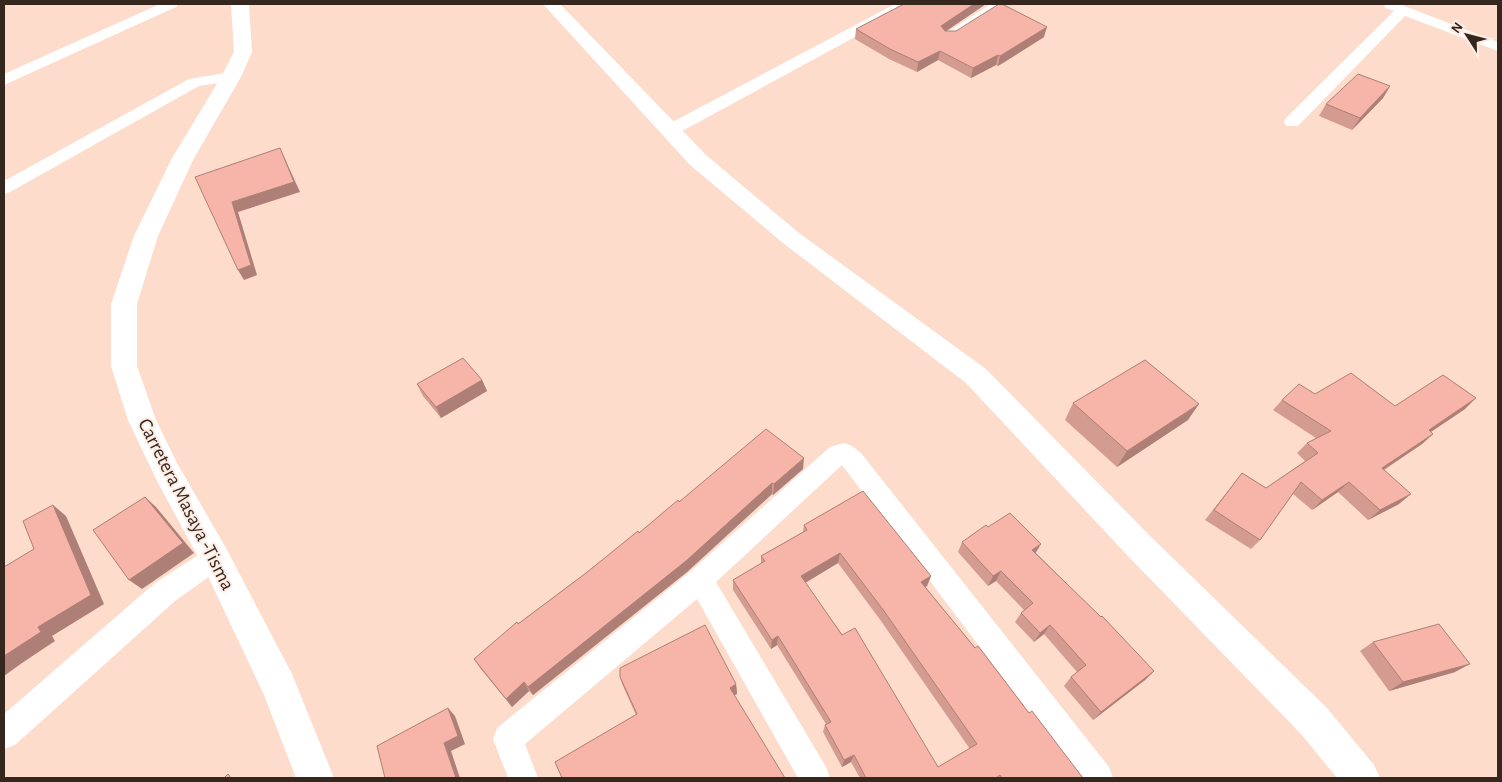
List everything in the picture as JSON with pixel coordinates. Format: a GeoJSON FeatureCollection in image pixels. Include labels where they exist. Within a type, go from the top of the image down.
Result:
{"type":"FeatureCollection","features":[{"type":"Feature","properties":{"kind":"street"},"geometry":{"type":"LineString","coordinates":[[4,80],[171,4]]}},
{"type":"Feature","properties":{"kind":"street","name":"Carretera Masaya -Tisma"},"geometry":{"type":"LineString","coordinates":[[240,4],[243,52],[231,77],[182,160],[158,210],[146,236],[124,304],[124,366],[142,420],[167,472],[215,558],[279,687],[315,778]]}},
{"type":"Feature","properties":{"kind":"street"},"geometry":{"type":"LineString","coordinates":[[552,4],[698,160],[792,238],[976,376],[1131,538],[1314,721],[1361,778]]}},
{"type":"Feature","properties":{"kind":"street"},"geometry":{"type":"LineString","coordinates":[[669,130],[905,4]]}},
{"type":"Feature","properties":{"kind":"street"},"geometry":{"type":"LineString","coordinates":[[948,36],[1001,4]]}},
{"type":"Feature","properties":{"kind":"street"},"geometry":{"type":"LineString","coordinates":[[1387,4],[1498,46]]}},
{"type":"Feature","properties":{"kind":"street"},"geometry":{"type":"LineString","coordinates":[[1292,122],[1403,10]]}},
{"type":"Feature","properties":{"kind":"street"},"geometry":{"type":"LineString","coordinates":[[8,181],[194,82],[231,77]]}},
{"type":"Feature","properties":{"kind":"street"},"geometry":{"type":"LineString","coordinates":[[523,778],[508,739],[700,580],[838,454],[844,453],[853,460],[1098,778]]}},
{"type":"Feature","properties":{"kind":"street"},"geometry":{"type":"LineString","coordinates":[[4,734],[165,592],[215,558]]}},
{"type":"Feature","properties":{"kind":"street"},"geometry":{"type":"LineString","coordinates":[[700,580],[814,778]]}},
{"type":"Feature","properties":{"kind":"building"},"geometry":{"type":"Polygon","coordinates":[[[904,4],[974,4],[941,26],[945,31],[956,31],[999,4],[1047,27],[1000,56],[998,55],[973,68],[940,51],[918,62],[890,49],[856,29],[904,4]]]}},
{"type":"Feature","properties":{"kind":"building"},"geometry":{"type":"Polygon","coordinates":[[[1358,74],[1390,86],[1360,118],[1326,104],[1358,74]]]}},
{"type":"Feature","properties":{"kind":"building"},"geometry":{"type":"Polygon","coordinates":[[[280,148],[294,182],[232,202],[251,265],[238,270],[195,177],[280,148]]]}},
{"type":"Feature","properties":{"kind":"building"},"geometry":{"type":"Polygon","coordinates":[[[463,358],[482,380],[436,407],[417,384],[463,358]]]}},
{"type":"Feature","properties":{"kind":"building"},"geometry":{"type":"Polygon","coordinates":[[[1145,360],[1199,404],[1127,451],[1073,403],[1145,360]]]}},
{"type":"Feature","properties":{"kind":"building"},"geometry":{"type":"Polygon","coordinates":[[[1351,373],[1395,406],[1443,375],[1476,398],[1429,430],[1433,434],[1382,468],[1411,494],[1380,510],[1349,482],[1322,500],[1301,482],[1260,540],[1214,510],[1242,473],[1266,488],[1318,453],[1307,443],[1331,431],[1282,400],[1299,384],[1315,394],[1351,373]]]}},
{"type":"Feature","properties":{"kind":"building"},"geometry":{"type":"Polygon","coordinates":[[[766,429],[804,458],[774,484],[772,483],[686,561],[528,687],[524,682],[506,699],[474,659],[517,622],[518,624],[586,573],[638,531],[639,533],[678,500],[679,502],[766,429]]]}},
{"type":"Feature","properties":{"kind":"building"},"geometry":{"type":"Polygon","coordinates":[[[863,491],[931,576],[921,582],[975,648],[978,646],[1029,713],[1032,711],[1083,778],[1002,778],[1000,775],[996,778],[866,778],[854,755],[844,760],[825,725],[831,722],[778,636],[772,640],[733,580],[765,561],[761,556],[807,530],[804,525],[863,491]],[[840,553],[801,576],[842,635],[855,628],[938,767],[977,744],[884,611],[840,553]]]}},
{"type":"Feature","properties":{"kind":"building"},"geometry":{"type":"Polygon","coordinates":[[[145,497],[183,543],[129,580],[93,530],[145,497]]]}},
{"type":"Feature","properties":{"kind":"building"},"geometry":{"type":"Polygon","coordinates":[[[53,505],[91,595],[38,627],[41,632],[4,656],[4,567],[34,549],[23,521],[53,505]]]}},
{"type":"Feature","properties":{"kind":"building"},"geometry":{"type":"Polygon","coordinates":[[[1010,513],[1041,544],[1032,550],[1102,616],[1154,671],[1101,712],[1071,677],[1086,665],[1050,625],[1040,633],[1021,613],[1033,603],[1001,571],[993,576],[962,542],[986,525],[988,527],[1010,513]]]}},
{"type":"Feature","properties":{"kind":"building"},"geometry":{"type":"Polygon","coordinates":[[[1439,624],[1470,664],[1403,682],[1373,642],[1439,624]]]}},
{"type":"Feature","properties":{"kind":"building"},"geometry":{"type":"Polygon","coordinates":[[[705,625],[736,684],[730,688],[785,778],[562,778],[555,762],[637,714],[620,677],[620,668],[705,625]]]}},
{"type":"Feature","properties":{"kind":"building"},"geometry":{"type":"Polygon","coordinates":[[[448,708],[458,736],[444,743],[456,778],[385,778],[377,746],[448,708]]]}}]}
